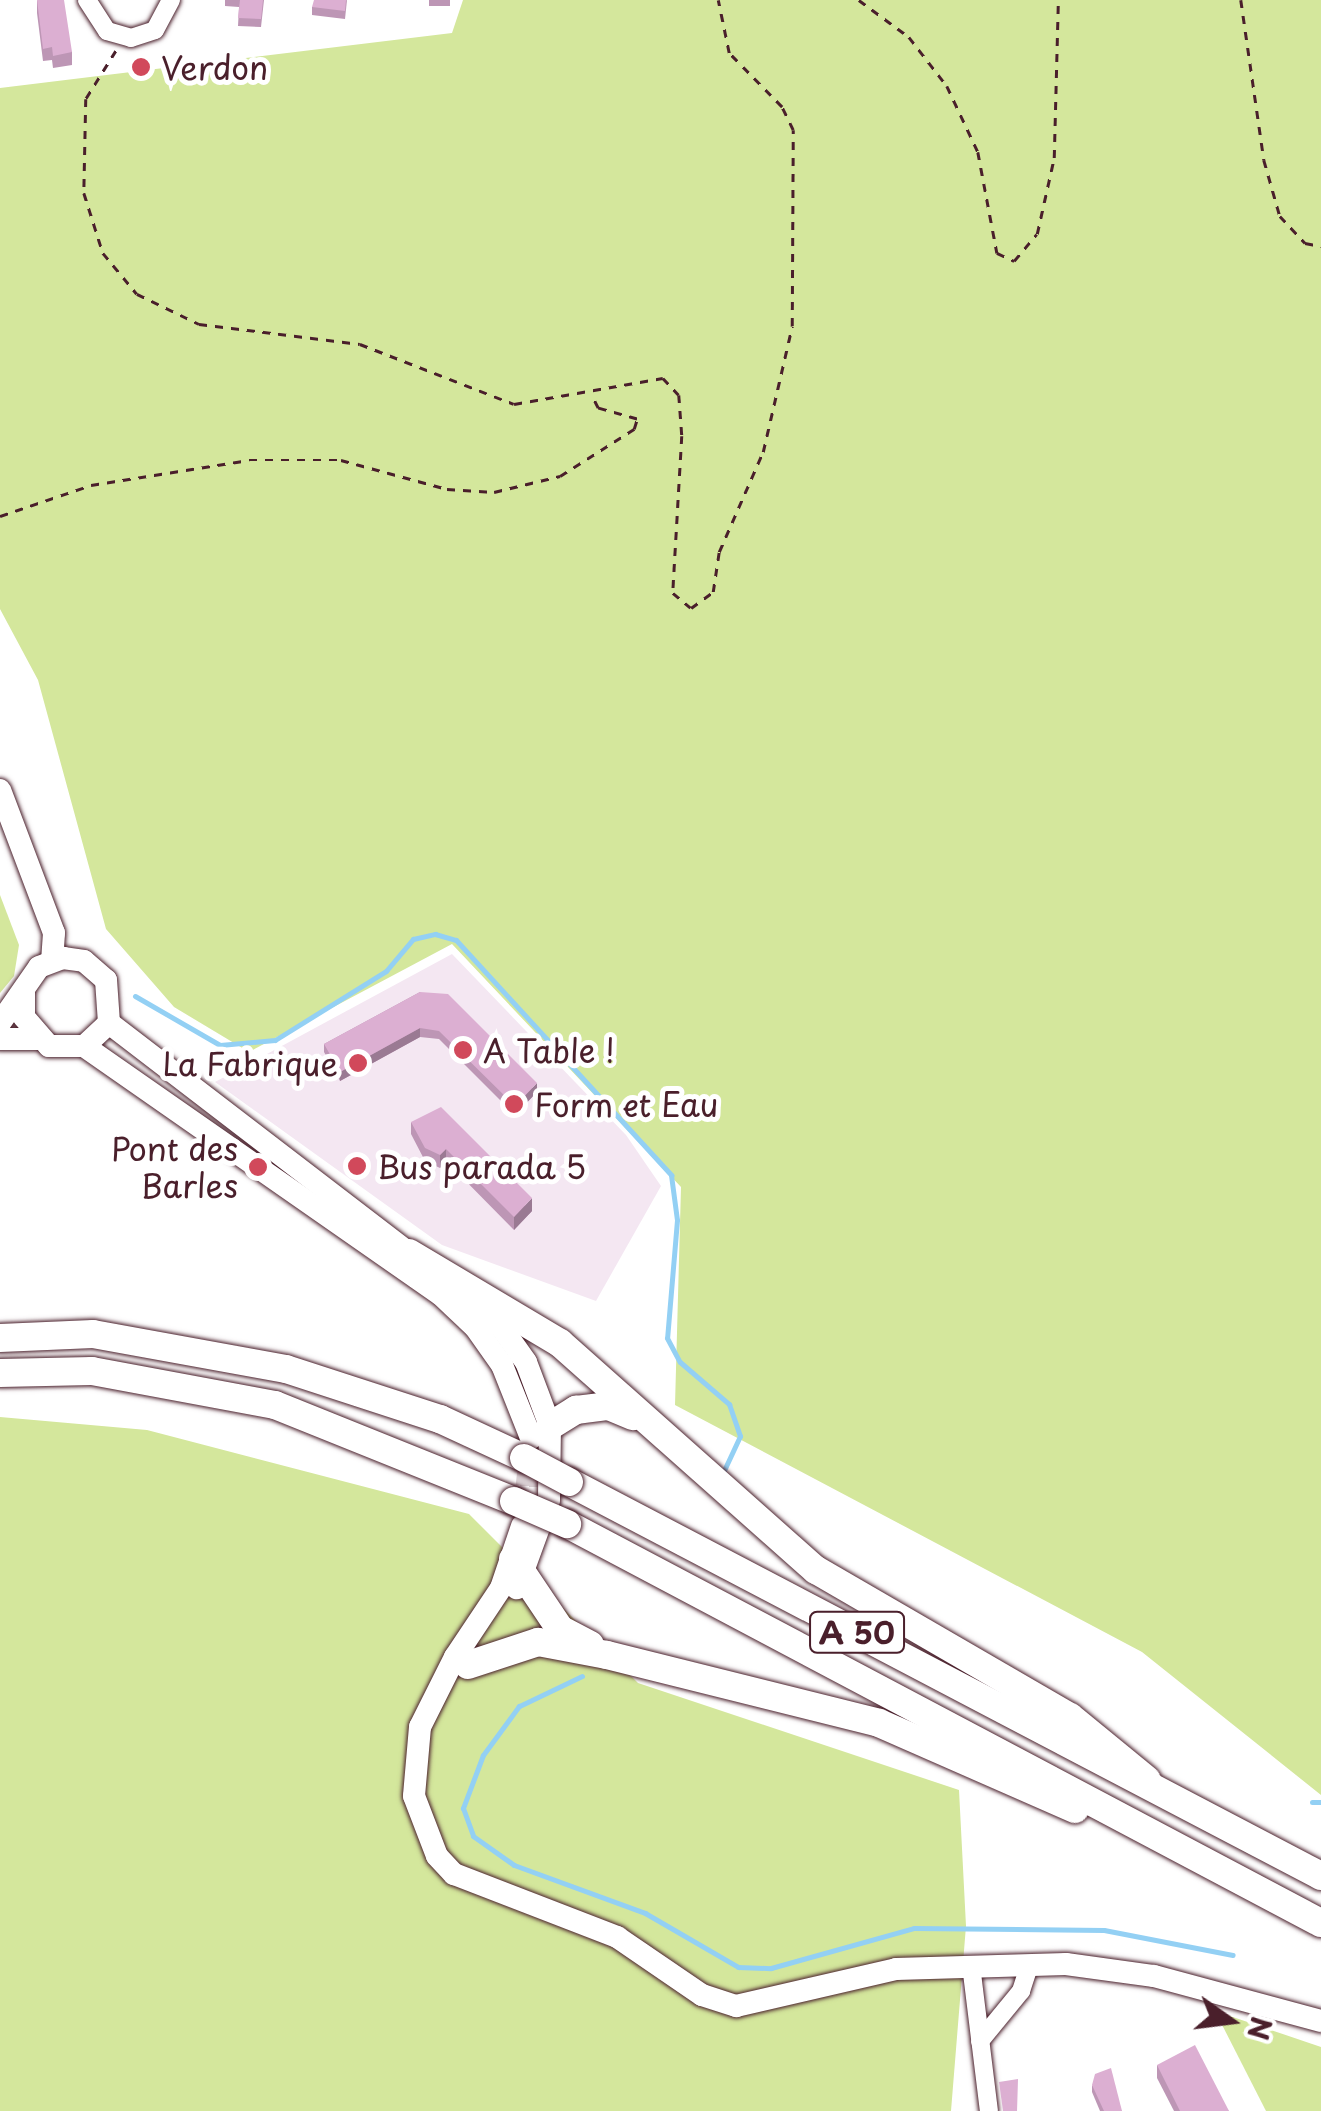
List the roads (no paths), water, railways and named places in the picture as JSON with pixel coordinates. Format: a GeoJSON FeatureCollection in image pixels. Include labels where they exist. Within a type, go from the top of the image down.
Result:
{"type":"FeatureCollection","features":[{"type":"Feature","properties":{"kind":"highway"},"geometry":{"type":"LineString","coordinates":[[409,1252],[560,1343],[643,1421],[816,1570],[1070,1717],[1147,1780]]}},
{"type":"Feature","properties":{"kind":"highway","name":"A 50"},"geometry":{"type":"LineString","coordinates":[[0,1338],[92,1334],[286,1370],[440,1419],[540,1442],[568,1482],[757,1575],[980,1703],[1147,1780],[1321,1876]]}},
{"type":"Feature","properties":{"kind":"highway","name":"A 50"},"geometry":{"type":"LineString","coordinates":[[0,1373],[92,1370],[275,1405],[525,1521],[567,1524],[1321,1923]]}},
{"type":"Feature","properties":{"kind":"highway"},"geometry":{"type":"LineString","coordinates":[[540,1442],[576,1410],[609,1406],[643,1421]]}},
{"type":"Feature","properties":{"kind":"highway"},"geometry":{"type":"LineString","coordinates":[[518,1569],[560,1629],[606,1655]]}},
{"type":"Feature","properties":{"kind":"highway"},"geometry":{"type":"LineString","coordinates":[[468,1665],[538,1642],[606,1655],[879,1722],[1082,1812],[1120,1814]]}},
{"type":"Feature","properties":{"kind":"main road"},"geometry":{"type":"LineString","coordinates":[[0,790],[54,933],[52,960],[0,1023]]}},
{"type":"Feature","properties":{"kind":"main road"},"geometry":{"type":"LineString","coordinates":[[43,902],[112,993],[109,1023],[84,1046]]}},
{"type":"Feature","properties":{"kind":"main road"},"geometry":{"type":"LineString","coordinates":[[52,960],[84,960]]}},
{"type":"Feature","properties":{"kind":"main road"},"geometry":{"type":"LineString","coordinates":[[24,991],[24,1017],[39,1039]]}},
{"type":"Feature","properties":{"kind":"main road"},"geometry":{"type":"LineString","coordinates":[[109,1023],[247,1147],[440,1294],[475,1327],[516,1393],[540,1442]]}},
{"type":"Feature","properties":{"kind":"main road"},"geometry":{"type":"LineString","coordinates":[[0,1039],[39,1039],[60,1048],[84,1046],[409,1252],[501,1327],[526,1362],[540,1442],[518,1569],[468,1665],[432,1702]]}},
{"type":"Feature","properties":{"kind":"main road"},"geometry":{"type":"LineString","coordinates":[[518,1569],[432,1702],[420,1728],[414,1796],[437,1856],[454,1874],[617,1936],[702,1995],[753,2007],[860,1975],[1030,1964],[1154,1976],[1321,2021]]}},
{"type":"Feature","properties":{"kind":"street"},"geometry":{"type":"LineString","coordinates":[[87,0],[107,32],[124,38],[154,30],[171,0]]}},
{"type":"Feature","properties":{"kind":"street"},"geometry":{"type":"LineString","coordinates":[[980,2041],[1021,1991],[1030,1964]]}},
{"type":"Feature","properties":{"kind":"street"},"geometry":{"type":"LineString","coordinates":[[971,1965],[988,2111]]}},
{"type":"Feature","properties":{"kind":"waterway"},"geometry":{"type":"LineString","coordinates":[[135,996],[220,1045],[275,1040],[386,971],[413,939],[435,934],[456,940],[671,1175],[677,1220],[667,1338],[680,1362],[729,1404],[740,1436],[724,1471]]}},
{"type":"Feature","properties":{"kind":"waterway"},"geometry":{"type":"LineString","coordinates":[[582,1676],[519,1706],[483,1755],[463,1808],[473,1836],[514,1865],[645,1913],[738,1967],[771,1968],[914,1928],[1104,1930],[1233,1955]]}},
{"type":"Feature","properties":{"kind":"waterway"},"geometry":{"type":"LineString","coordinates":[[1312,1802],[1321,1802]]}},
{"type":"Feature","properties":{"kind":"tunnel"},"geometry":{"type":"LineString","coordinates":[[523,1519],[531,1447]]}},
{"type":"Feature","properties":{"kind":"place","name":"Verdon"},"geometry":{"type":"Point","coordinates":[141,67]}},
{"type":"Feature","properties":{"kind":"place","name":"A Table !"},"geometry":{"type":"Point","coordinates":[463,1050]}},
{"type":"Feature","properties":{"kind":"place","name":"La Fabrique"},"geometry":{"type":"Point","coordinates":[358,1063]}},
{"type":"Feature","properties":{"kind":"place","name":"Form et Eau"},"geometry":{"type":"Point","coordinates":[514,1104]}},
{"type":"Feature","properties":{"kind":"place","name":"Bus parada 5"},"geometry":{"type":"Point","coordinates":[357,1166]}},
{"type":"Feature","properties":{"kind":"place","name":"Pont des Barles"},"geometry":{"type":"Point","coordinates":[258,1167]}}]}
